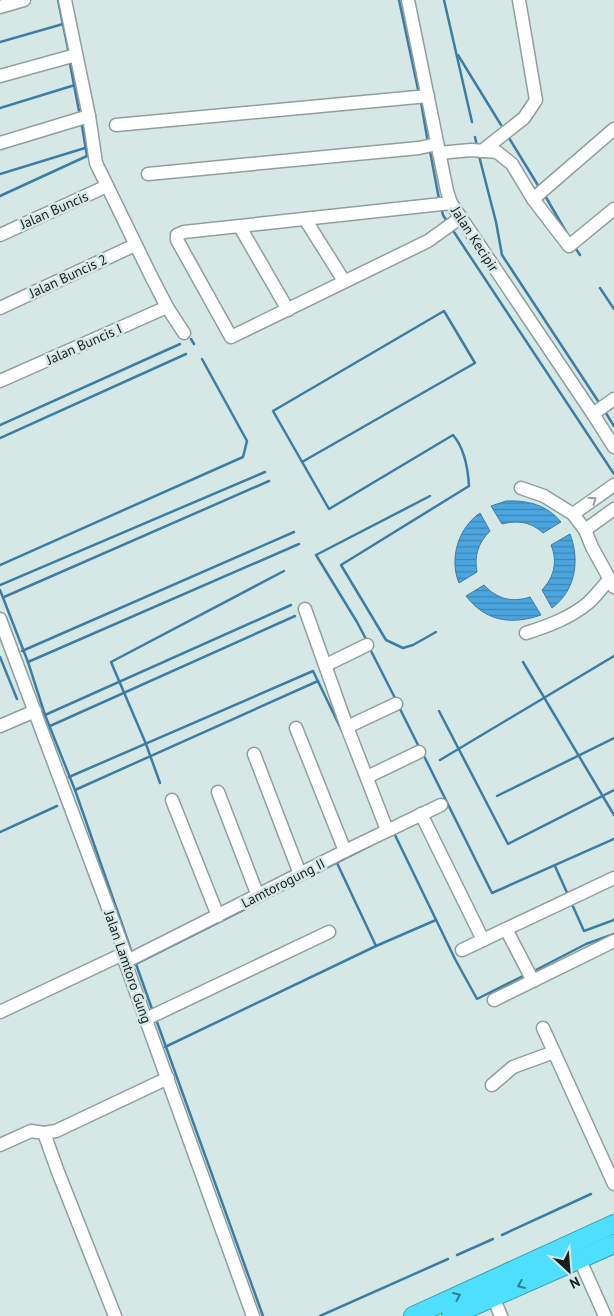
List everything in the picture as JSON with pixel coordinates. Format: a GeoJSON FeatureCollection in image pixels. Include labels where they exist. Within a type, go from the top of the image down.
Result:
{"type":"FeatureCollection","features":[{"type":"Feature","properties":{"kind":"highway"},"geometry":{"type":"LineString","coordinates":[[412,1316],[614,1224]]}},
{"type":"Feature","properties":{"kind":"highway"},"geometry":{"type":"LineString","coordinates":[[451,1316],[614,1244]]}},
{"type":"Feature","properties":{"kind":"street"},"geometry":{"type":"LineString","coordinates":[[0,7],[24,0]]}},
{"type":"Feature","properties":{"kind":"street"},"geometry":{"type":"LineString","coordinates":[[64,0],[99,171],[167,307],[184,333]]}},
{"type":"Feature","properties":{"kind":"street","name":"Jalan Kecipir"},"geometry":{"type":"LineString","coordinates":[[408,0],[421,97],[431,148],[447,191],[443,204],[454,224],[604,407],[614,447]]}},
{"type":"Feature","properties":{"kind":"street"},"geometry":{"type":"LineString","coordinates":[[482,151],[524,118],[536,100],[519,0]]}},
{"type":"Feature","properties":{"kind":"street"},"geometry":{"type":"LineString","coordinates":[[0,76],[76,54]]}},
{"type":"Feature","properties":{"kind":"street"},"geometry":{"type":"LineString","coordinates":[[116,125],[421,97]]}},
{"type":"Feature","properties":{"kind":"street"},"geometry":{"type":"LineString","coordinates":[[0,143],[89,116]]}},
{"type":"Feature","properties":{"kind":"street"},"geometry":{"type":"LineString","coordinates":[[533,199],[614,129]]}},
{"type":"Feature","properties":{"kind":"street"},"geometry":{"type":"LineString","coordinates":[[148,174],[431,148],[471,150],[497,152],[512,164],[533,199],[569,246],[614,209]]}},
{"type":"Feature","properties":{"kind":"street","name":"Jalan Buncis"},"geometry":{"type":"LineString","coordinates":[[0,235],[107,186]]}},
{"type":"Feature","properties":{"kind":"street"},"geometry":{"type":"LineString","coordinates":[[443,204],[184,232],[177,235],[177,240],[231,337],[421,244],[454,224]]}},
{"type":"Feature","properties":{"kind":"street"},"geometry":{"type":"LineString","coordinates":[[305,219],[344,281]]}},
{"type":"Feature","properties":{"kind":"street"},"geometry":{"type":"LineString","coordinates":[[240,227],[288,310]]}},
{"type":"Feature","properties":{"kind":"street","name":"Jalan Buncis 2"},"geometry":{"type":"LineString","coordinates":[[0,308],[135,245]]}},
{"type":"Feature","properties":{"kind":"street","name":"Jalan Buncis I"},"geometry":{"type":"LineString","coordinates":[[0,381],[167,307]]}},
{"type":"Feature","properties":{"kind":"street"},"geometry":{"type":"LineString","coordinates":[[573,514],[614,486]]}},
{"type":"Feature","properties":{"kind":"street"},"geometry":{"type":"LineString","coordinates":[[522,488],[544,496],[573,514],[585,530],[612,584],[568,616],[547,627],[526,633]]}},
{"type":"Feature","properties":{"kind":"street"},"geometry":{"type":"LineString","coordinates":[[585,530],[614,509]]}},
{"type":"Feature","properties":{"kind":"street"},"geometry":{"type":"LineString","coordinates":[[305,609],[347,727],[387,830]]}},
{"type":"Feature","properties":{"kind":"street","name":"Jalan Lamtoro Gung"},"geometry":{"type":"LineString","coordinates":[[0,619],[125,957],[253,1316]]}},
{"type":"Feature","properties":{"kind":"street"},"geometry":{"type":"LineString","coordinates":[[326,665],[367,645]]}},
{"type":"Feature","properties":{"kind":"street"},"geometry":{"type":"LineString","coordinates":[[347,727],[396,704]]}},
{"type":"Feature","properties":{"kind":"street"},"geometry":{"type":"LineString","coordinates":[[0,726],[35,711]]}},
{"type":"Feature","properties":{"kind":"street"},"geometry":{"type":"LineString","coordinates":[[296,728],[344,851]]}},
{"type":"Feature","properties":{"kind":"street"},"geometry":{"type":"LineString","coordinates":[[367,777],[419,752]]}},
{"type":"Feature","properties":{"kind":"street"},"geometry":{"type":"LineString","coordinates":[[254,754],[300,874]]}},
{"type":"Feature","properties":{"kind":"street"},"geometry":{"type":"LineString","coordinates":[[218,792],[258,896]]}},
{"type":"Feature","properties":{"kind":"street"},"geometry":{"type":"LineString","coordinates":[[172,800],[218,916]]}},
{"type":"Feature","properties":{"kind":"street","name":"Lamtorogung II"},"geometry":{"type":"LineString","coordinates":[[0,1012],[218,916],[344,851],[441,805]]}},
{"type":"Feature","properties":{"kind":"street"},"geometry":{"type":"LineString","coordinates":[[421,814],[483,940]]}},
{"type":"Feature","properties":{"kind":"street"},"geometry":{"type":"LineString","coordinates":[[462,950],[614,878]]}},
{"type":"Feature","properties":{"kind":"street"},"geometry":{"type":"LineString","coordinates":[[506,929],[530,975]]}},
{"type":"Feature","properties":{"kind":"street"},"geometry":{"type":"LineString","coordinates":[[146,1019],[329,932]]}},
{"type":"Feature","properties":{"kind":"street"},"geometry":{"type":"LineString","coordinates":[[494,1000],[530,975],[614,940]]}},
{"type":"Feature","properties":{"kind":"street"},"geometry":{"type":"LineString","coordinates":[[543,1028],[614,1184]]}},
{"type":"Feature","properties":{"kind":"street"},"geometry":{"type":"LineString","coordinates":[[492,1086],[514,1067],[554,1052]]}},
{"type":"Feature","properties":{"kind":"street"},"geometry":{"type":"LineString","coordinates":[[0,1145],[31,1131],[44,1133],[56,1131],[168,1078]]}},
{"type":"Feature","properties":{"kind":"street"},"geometry":{"type":"LineString","coordinates":[[44,1133],[115,1316]]}},
{"type":"Feature","properties":{"kind":"street"},"geometry":{"type":"LineString","coordinates":[[580,1260],[605,1316]]}},
{"type":"Feature","properties":{"kind":"street"},"geometry":{"type":"LineString","coordinates":[[493,1297],[501,1316]]}},
{"type":"Feature","properties":{"kind":"water"},"geometry":{"type":"Polygon","coordinates":[[[506,501],[522,501],[536,505],[550,511],[561,522],[543,533],[529,524],[513,522],[502,524],[491,506],[506,501]]]}},
{"type":"Feature","properties":{"kind":"water"},"geometry":{"type":"Polygon","coordinates":[[[480,513],[490,531],[482,540],[478,550],[477,572],[459,583],[456,574],[455,554],[461,535],[472,519],[480,513]]]}},
{"type":"Feature","properties":{"kind":"water"},"geometry":{"type":"Polygon","coordinates":[[[570,534],[575,554],[574,574],[566,592],[552,608],[542,590],[554,569],[551,545],[570,534]]]}},
{"type":"Feature","properties":{"kind":"water"},"geometry":{"type":"Polygon","coordinates":[[[484,585],[494,594],[511,600],[530,597],[541,615],[520,620],[500,619],[491,616],[474,605],[466,596],[484,585]]]}},
{"type":"Feature","properties":{"kind":"waterway"},"geometry":{"type":"LineString","coordinates":[[58,0],[68,49]]}},
{"type":"Feature","properties":{"kind":"waterway"},"geometry":{"type":"LineString","coordinates":[[399,0],[419,94]]}},
{"type":"Feature","properties":{"kind":"waterway"},"geometry":{"type":"LineString","coordinates":[[444,0],[472,122]]}},
{"type":"Feature","properties":{"kind":"waterway"},"geometry":{"type":"LineString","coordinates":[[0,42],[63,24]]}},
{"type":"Feature","properties":{"kind":"waterway"},"geometry":{"type":"LineString","coordinates":[[458,55],[501,125]]}},
{"type":"Feature","properties":{"kind":"waterway"},"geometry":{"type":"LineString","coordinates":[[70,64],[79,111]]}},
{"type":"Feature","properties":{"kind":"waterway"},"geometry":{"type":"LineString","coordinates":[[0,108],[75,85]]}},
{"type":"Feature","properties":{"kind":"waterway"},"geometry":{"type":"LineString","coordinates":[[421,102],[428,143]]}},
{"type":"Feature","properties":{"kind":"waterway"},"geometry":{"type":"LineString","coordinates":[[0,196],[87,156],[82,126]]}},
{"type":"Feature","properties":{"kind":"waterway"},"geometry":{"type":"LineString","coordinates":[[475,137],[477,146]]}},
{"type":"Feature","properties":{"kind":"waterway"},"geometry":{"type":"LineString","coordinates":[[509,138],[539,187]]}},
{"type":"Feature","properties":{"kind":"waterway"},"geometry":{"type":"LineString","coordinates":[[0,174],[85,148]]}},
{"type":"Feature","properties":{"kind":"waterway"},"geometry":{"type":"LineString","coordinates":[[430,151],[439,199]]}},
{"type":"Feature","properties":{"kind":"waterway"},"geometry":{"type":"LineString","coordinates":[[479,156],[496,222],[502,255],[600,404]]}},
{"type":"Feature","properties":{"kind":"waterway"},"geometry":{"type":"LineString","coordinates":[[544,194],[568,235]]}},
{"type":"Feature","properties":{"kind":"waterway"},"geometry":{"type":"LineString","coordinates":[[441,207],[448,223]]}},
{"type":"Feature","properties":{"kind":"waterway"},"geometry":{"type":"LineString","coordinates":[[452,229],[614,474]]}},
{"type":"Feature","properties":{"kind":"waterway"},"geometry":{"type":"LineString","coordinates":[[574,246],[580,255]]}},
{"type":"Feature","properties":{"kind":"waterway"},"geometry":{"type":"LineString","coordinates":[[600,288],[614,309]]}},
{"type":"Feature","properties":{"kind":"waterway"},"geometry":{"type":"LineString","coordinates":[[302,462],[475,363],[444,311],[273,411],[329,509],[453,435],[457,440],[465,459],[469,486],[341,565],[386,640],[403,648],[413,645],[436,632]]}},
{"type":"Feature","properties":{"kind":"waterway"},"geometry":{"type":"LineString","coordinates":[[191,339],[194,344]]}},
{"type":"Feature","properties":{"kind":"waterway"},"geometry":{"type":"LineString","coordinates":[[0,425],[180,344]]}},
{"type":"Feature","properties":{"kind":"waterway"},"geometry":{"type":"LineString","coordinates":[[0,438],[186,354]]}},
{"type":"Feature","properties":{"kind":"waterway"},"geometry":{"type":"LineString","coordinates":[[0,565],[243,457],[247,441],[202,359]]}},
{"type":"Feature","properties":{"kind":"waterway"},"geometry":{"type":"LineString","coordinates":[[604,410],[614,426]]}},
{"type":"Feature","properties":{"kind":"waterway"},"geometry":{"type":"LineString","coordinates":[[0,585],[265,472]]}},
{"type":"Feature","properties":{"kind":"waterway"},"geometry":{"type":"LineString","coordinates":[[4,597],[269,481]]}},
{"type":"Feature","properties":{"kind":"waterway"},"geometry":{"type":"LineString","coordinates":[[367,641],[316,555],[430,496]]}},
{"type":"Feature","properties":{"kind":"waterway"},"geometry":{"type":"LineString","coordinates":[[22,651],[294,532]]}},
{"type":"Feature","properties":{"kind":"waterway"},"geometry":{"type":"LineString","coordinates":[[28,662],[299,544]]}},
{"type":"Feature","properties":{"kind":"waterway"},"geometry":{"type":"LineString","coordinates":[[160,783],[146,744],[111,662],[284,571]]}},
{"type":"Feature","properties":{"kind":"waterway"},"geometry":{"type":"LineString","coordinates":[[0,590],[28,662],[45,715],[75,790],[131,950]]}},
{"type":"Feature","properties":{"kind":"waterway"},"geometry":{"type":"LineString","coordinates":[[45,715],[291,605]]}},
{"type":"Feature","properties":{"kind":"waterway"},"geometry":{"type":"LineString","coordinates":[[50,726],[295,616]]}},
{"type":"Feature","properties":{"kind":"waterway"},"geometry":{"type":"LineString","coordinates":[[370,649],[396,700]]}},
{"type":"Feature","properties":{"kind":"waterway"},"geometry":{"type":"LineString","coordinates":[[440,760],[614,656]]}},
{"type":"Feature","properties":{"kind":"waterway"},"geometry":{"type":"LineString","coordinates":[[0,657],[17,699]]}},
{"type":"Feature","properties":{"kind":"waterway"},"geometry":{"type":"LineString","coordinates":[[523,662],[614,815]]}},
{"type":"Feature","properties":{"kind":"waterway"},"geometry":{"type":"LineString","coordinates":[[69,777],[313,671],[342,731]]}},
{"type":"Feature","properties":{"kind":"waterway"},"geometry":{"type":"LineString","coordinates":[[75,790],[318,681]]}},
{"type":"Feature","properties":{"kind":"waterway"},"geometry":{"type":"LineString","coordinates":[[399,707],[420,749]]}},
{"type":"Feature","properties":{"kind":"waterway"},"geometry":{"type":"LineString","coordinates":[[439,711],[508,844],[614,790]]}},
{"type":"Feature","properties":{"kind":"waterway"},"geometry":{"type":"LineString","coordinates":[[497,796],[614,738]]}},
{"type":"Feature","properties":{"kind":"waterway"},"geometry":{"type":"LineString","coordinates":[[423,754],[492,893],[614,839]]}},
{"type":"Feature","properties":{"kind":"waterway"},"geometry":{"type":"LineString","coordinates":[[0,832],[57,806]]}},
{"type":"Feature","properties":{"kind":"waterway"},"geometry":{"type":"LineString","coordinates":[[394,833],[455,959],[477,999],[525,975]]}},
{"type":"Feature","properties":{"kind":"waterway"},"geometry":{"type":"LineString","coordinates":[[152,1009],[136,964],[372,845]]}},
{"type":"Feature","properties":{"kind":"waterway"},"geometry":{"type":"LineString","coordinates":[[165,1047],[376,946],[337,863]]}},
{"type":"Feature","properties":{"kind":"waterway"},"geometry":{"type":"LineString","coordinates":[[555,866],[568,895]]}},
{"type":"Feature","properties":{"kind":"waterway"},"geometry":{"type":"LineString","coordinates":[[571,902],[584,931],[614,920]]}},
{"type":"Feature","properties":{"kind":"waterway"},"geometry":{"type":"LineString","coordinates":[[376,946],[436,920]]}},
{"type":"Feature","properties":{"kind":"waterway"},"geometry":{"type":"LineString","coordinates":[[532,972],[586,944],[614,934]]}},
{"type":"Feature","properties":{"kind":"waterway"},"geometry":{"type":"LineString","coordinates":[[157,1022],[263,1316]]}},
{"type":"Feature","properties":{"kind":"waterway"},"geometry":{"type":"LineString","coordinates":[[502,1235],[591,1194]]}},
{"type":"Feature","properties":{"kind":"waterway"},"geometry":{"type":"LineString","coordinates":[[457,1255],[493,1239]]}},
{"type":"Feature","properties":{"kind":"waterway"},"geometry":{"type":"LineString","coordinates":[[320,1316],[448,1259]]}}]}
